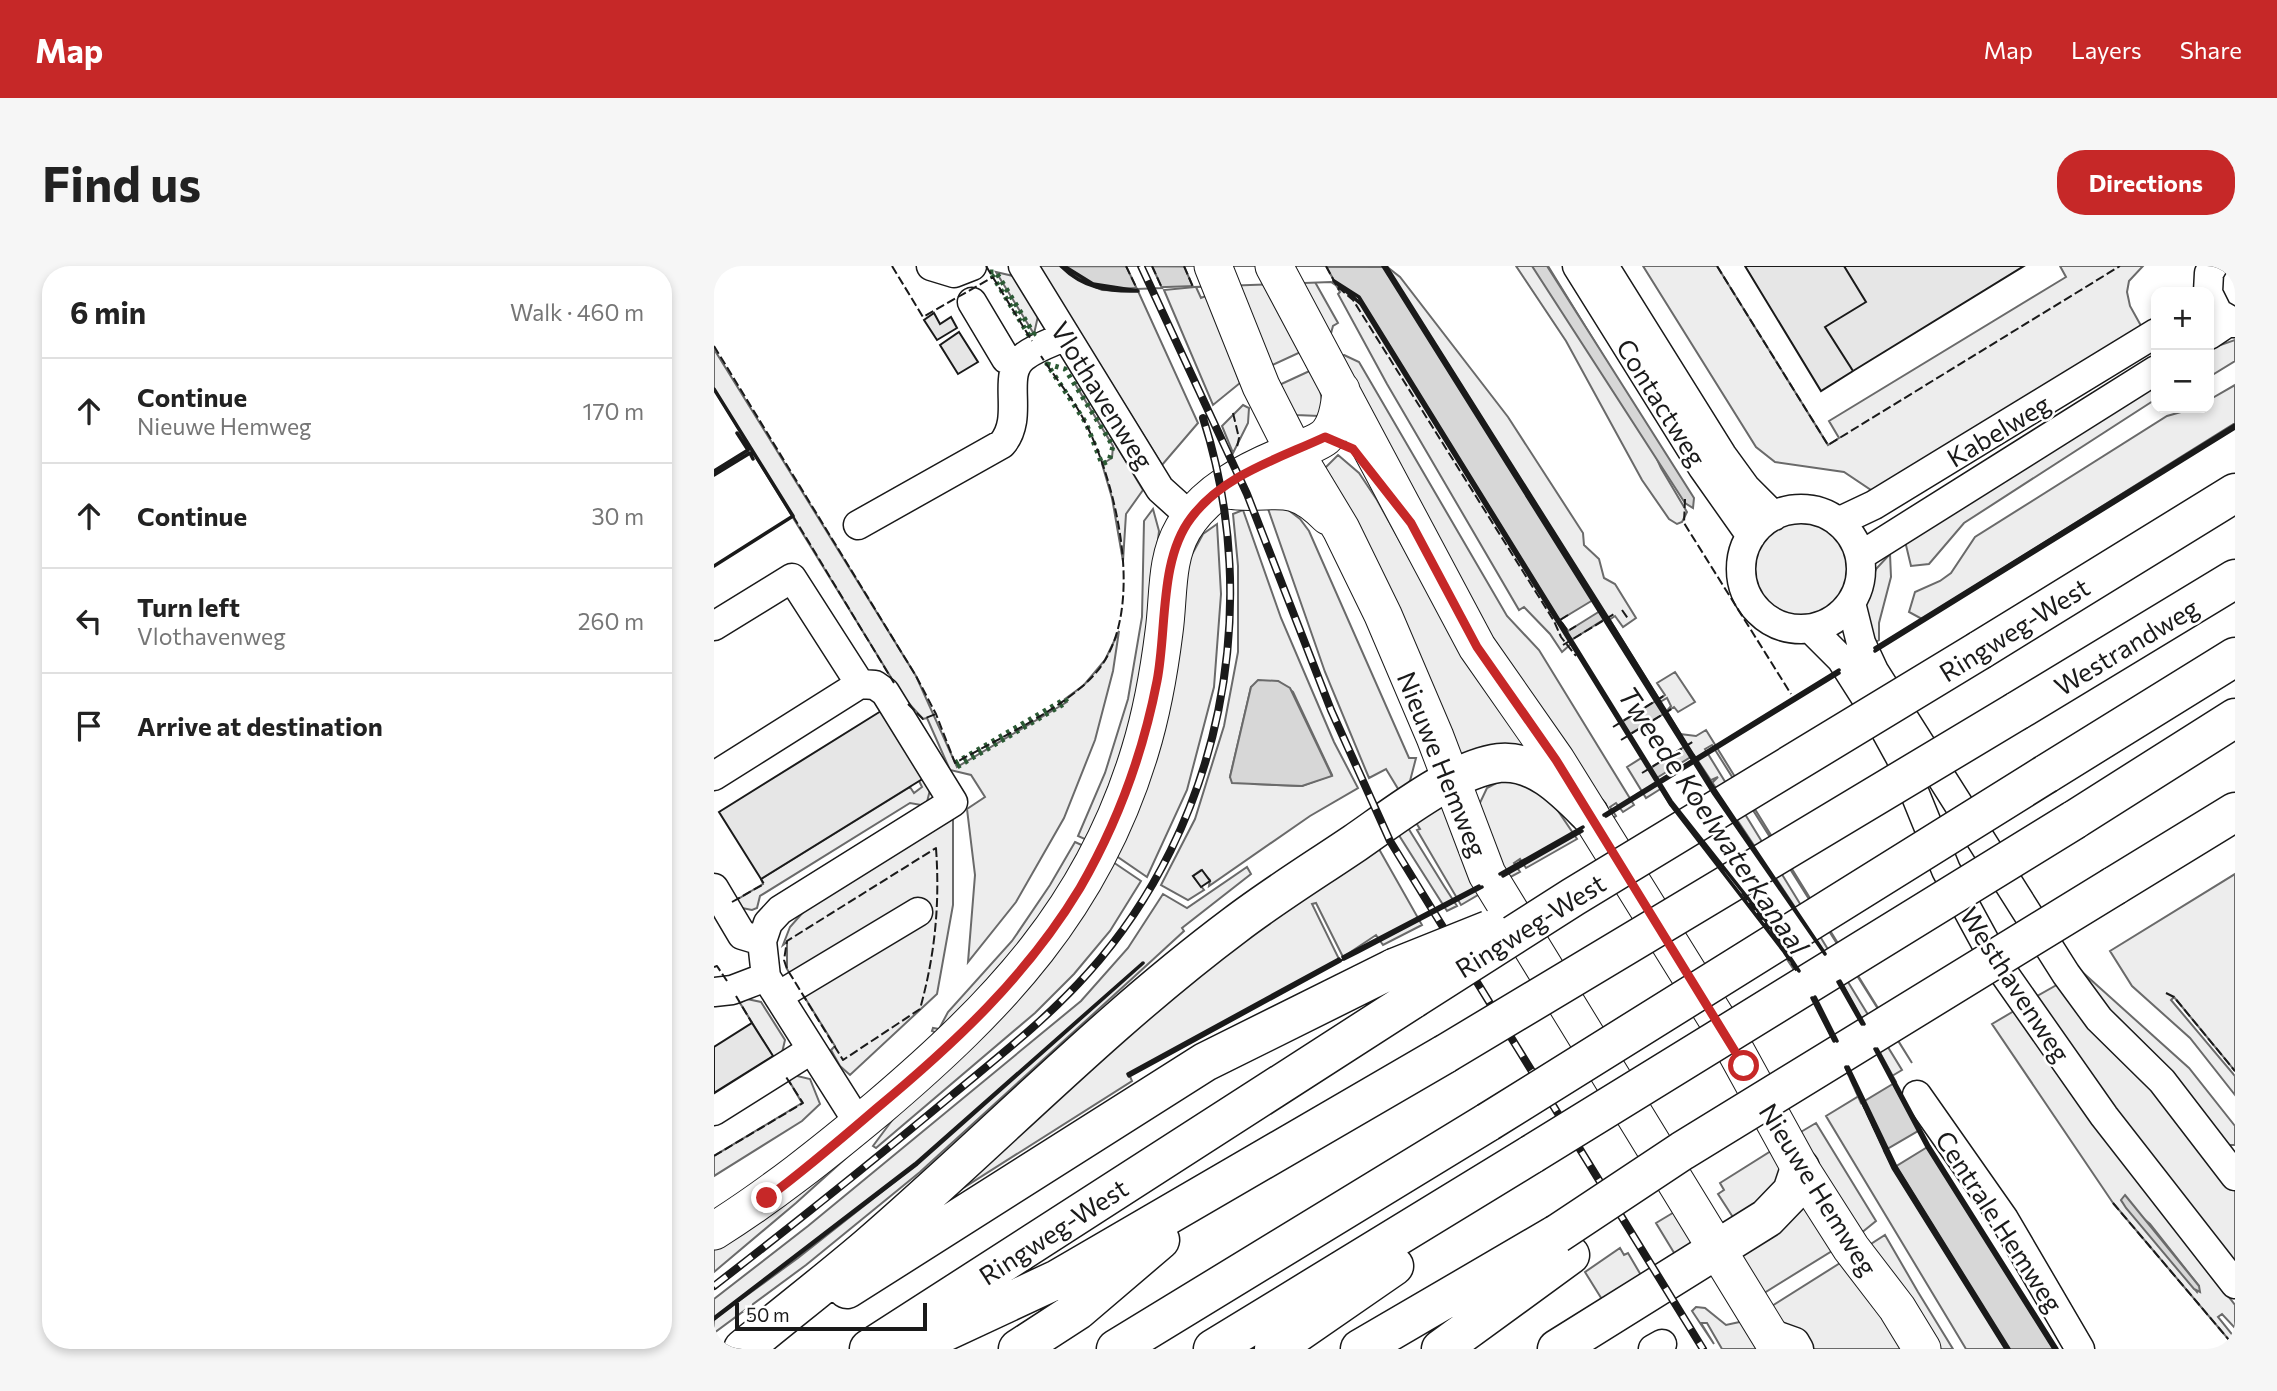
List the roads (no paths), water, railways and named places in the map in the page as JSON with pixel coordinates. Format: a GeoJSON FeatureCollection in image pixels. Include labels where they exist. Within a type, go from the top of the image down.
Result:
{"type":"FeatureCollection","features":[{"type":"Feature","properties":{"kind":"highway","name":"Ringweg-West"},"geometry":{"type":"LineString","coordinates":[[870,1349],[1404,983],[1573,897],[2235,493]]}},
{"type":"Feature","properties":{"kind":"highway","name":"Westrandweg"},"geometry":{"type":"LineString","coordinates":[[2017,711],[2235,579]]}},
{"type":"Feature","properties":{"kind":"highway"},"geometry":{"type":"LineString","coordinates":[[1116,1349],[1488,1122],[2235,657]]}},
{"type":"Feature","properties":{"kind":"highway","name":"Ringweg-West"},"geometry":{"type":"LineString","coordinates":[[908,1349],[1058,1279],[1231,1180],[2017,711]]}},
{"type":"Feature","properties":{"kind":"highway"},"geometry":{"type":"LineString","coordinates":[[1213,1349],[2074,820],[2235,718]]}},
{"type":"Feature","properties":{"kind":"highway"},"geometry":{"type":"LineString","coordinates":[[745,1349],[868,1247],[1071,1063],[1236,924],[1450,782],[1483,766],[1513,763],[1551,780],[1589,814]]}},
{"type":"Feature","properties":{"kind":"highway"},"geometry":{"type":"LineString","coordinates":[[1441,1349],[1563,1245],[1682,1151],[2235,812]]}},
{"type":"Feature","properties":{"kind":"highway"},"geometry":{"type":"LineString","coordinates":[[745,1349],[881,1268],[1205,1062],[1404,983]]}},
{"type":"Feature","properties":{"kind":"highway"},"geometry":{"type":"LineString","coordinates":[[1274,1349],[1387,1272],[1532,1154]]}},
{"type":"Feature","properties":{"kind":"highway"},"geometry":{"type":"LineString","coordinates":[[1557,1349],[1716,1250],[1781,1206],[1792,1192],[1800,1168]]}},
{"type":"Feature","properties":{"kind":"highway"},"geometry":{"type":"LineString","coordinates":[[1018,1349],[1078,1310],[1231,1180]]}},
{"type":"Feature","properties":{"kind":"highway"},"geometry":{"type":"LineString","coordinates":[[1360,1349],[1563,1245]]}},
{"type":"Feature","properties":{"kind":"main road","name":"Nieuwe Hemweg"},"geometry":{"type":"LineString","coordinates":[[1279,275],[1477,647],[1556,760],[1733,1047],[1800,1168],[1851,1248],[1897,1308],[1922,1349]]}},
{"type":"Feature","properties":{"kind":"main road","name":"Nieuwe Hemweg"},"geometry":{"type":"LineString","coordinates":[[1217,276],[1261,386],[1309,444],[1341,529],[1383,615],[1435,737],[1487,874],[1772,1340]]}},
{"type":"Feature","properties":{"kind":"main road"},"geometry":{"type":"LineString","coordinates":[[714,1231],[786,1184],[958,1038],[1012,982],[1052,930],[1086,876],[1115,818],[1140,751],[1160,666],[1171,560],[1191,517],[1221,489],[1259,466],[1309,444],[1335,420],[1341,390]]}},
{"type":"Feature","properties":{"kind":"main road"},"geometry":{"type":"LineString","coordinates":[[1309,444],[1353,449],[1411,523]]}},
{"type":"Feature","properties":{"kind":"main road"},"geometry":{"type":"LineString","coordinates":[[1221,489],[1247,494],[1274,489],[1297,491],[1313,501],[1341,529]]}},
{"type":"Feature","properties":{"kind":"street"},"geometry":{"type":"LineString","coordinates":[[931,266],[954,272],[972,266]]}},
{"type":"Feature","properties":{"kind":"street","name":"Vlothavenweg"},"geometry":{"type":"LineString","coordinates":[[1023,266],[1160,489],[1191,517]]}},
{"type":"Feature","properties":{"kind":"street","name":"Contactweg"},"geometry":{"type":"LineString","coordinates":[[1577,266],[1696,457],[1751,536]]}},
{"type":"Feature","properties":{"kind":"street","name":"Contactweg"},"geometry":{"type":"LineString","coordinates":[[1604,266],[1722,455],[1745,488],[1774,516]]}},
{"type":"Feature","properties":{"kind":"street"},"geometry":{"type":"LineString","coordinates":[[2208,286],[2224,326]]}},
{"type":"Feature","properties":{"kind":"street"},"geometry":{"type":"LineString","coordinates":[[972,302],[1006,359],[1017,363]]}},
{"type":"Feature","properties":{"kind":"street"},"geometry":{"type":"LineString","coordinates":[[858,525],[1002,444],[1010,431],[1014,415],[1012,383],[1017,363],[1024,356],[1066,336]]}},
{"type":"Feature","properties":{"kind":"street","name":"Kabelweg"},"geometry":{"type":"LineString","coordinates":[[1838,522],[1874,505],[2151,336]]}},
{"type":"Feature","properties":{"kind":"street","name":"Kabelweg"},"geometry":{"type":"LineString","coordinates":[[1860,556],[2151,373]]}},
{"type":"Feature","properties":{"kind":"street"},"geometry":{"type":"LineString","coordinates":[[1787,511],[1814,511],[1838,522],[1855,543],[1860,556],[1858,589],[1851,603],[1826,624],[1811,629],[1779,625],[1754,608],[1744,587],[1741,564],[1751,536],[1774,516],[1787,511]]}},
{"type":"Feature","properties":{"kind":"street"},"geometry":{"type":"LineString","coordinates":[[714,626],[792,578],[860,684]]}},
{"type":"Feature","properties":{"kind":"street","name":"Westhavenweg"},"geometry":{"type":"LineString","coordinates":[[1851,603],[1861,643],[1874,671],[2066,974],[2099,1020],[2162,1081],[2234,1173]]}},
{"type":"Feature","properties":{"kind":"street","name":"Westhavenweg"},"geometry":{"type":"LineString","coordinates":[[1811,629],[1841,659],[1900,757],[1946,870],[1996,962],[2104,1116],[2235,1284]]}},
{"type":"Feature","properties":{"kind":"street"},"geometry":{"type":"LineString","coordinates":[[714,776],[860,684],[875,685],[885,692],[953,802],[780,910],[752,938],[724,935],[714,931]]}},
{"type":"Feature","properties":{"kind":"street"},"geometry":{"type":"LineString","coordinates":[[714,888],[752,938],[772,987],[859,1124]]}},
{"type":"Feature","properties":{"kind":"street"},"geometry":{"type":"LineString","coordinates":[[714,992],[772,987],[918,912]]}},
{"type":"Feature","properties":{"kind":"street"},"geometry":{"type":"LineString","coordinates":[[714,1111],[811,1050]]}},
{"type":"Feature","properties":{"kind":"street","name":"Centrale Hemweg"},"geometry":{"type":"LineString","coordinates":[[1917,1095],[2004,1219],[2080,1349]]}},
{"type":"Feature","properties":{"kind":"street"},"geometry":{"type":"LineString","coordinates":[[1772,1340],[1795,1342],[1799,1349]]}},
{"type":"Feature","properties":{"kind":"water","name":"Tweede Koelwaterkanaal"},"geometry":{"type":"Polygon","coordinates":[[[1064,266],[1384,267],[1859,1019],[1927,1147],[2054,1349],[2009,1349],[1886,1150],[1823,1011],[1766,921],[1671,801],[1359,297],[1334,281],[1110,289],[1083,280],[1064,266]]]}},
{"type":"Feature","properties":{"kind":"water"},"geometry":{"type":"Polygon","coordinates":[[[1532,266],[1547,266],[1694,498],[1693,508],[1685,503],[1532,266]]]}},
{"type":"Feature","properties":{"kind":"water"},"geometry":{"type":"Polygon","coordinates":[[[1258,680],[1278,681],[1290,688],[1332,776],[1302,786],[1232,783],[1230,777],[1251,687],[1258,680]]]}},
{"type":"Feature","properties":{"kind":"water"},"geometry":{"type":"Polygon","coordinates":[[[2125,1195],[2199,1286],[2200,1292],[2194,1289],[2126,1208],[2121,1200],[2125,1195]]]}},
{"type":"Feature","properties":{"kind":"railway"},"geometry":{"type":"LineString","coordinates":[[1141,266],[1247,494],[1331,710],[1390,841],[1703,1349]]}},
{"type":"Feature","properties":{"kind":"railway"},"geometry":{"type":"LineString","coordinates":[[714,1286],[892,1144],[1056,1006],[1088,973],[1134,914],[1171,850],[1199,782],[1218,711],[1228,638],[1229,564],[1221,490],[1203,418]]}}]}
